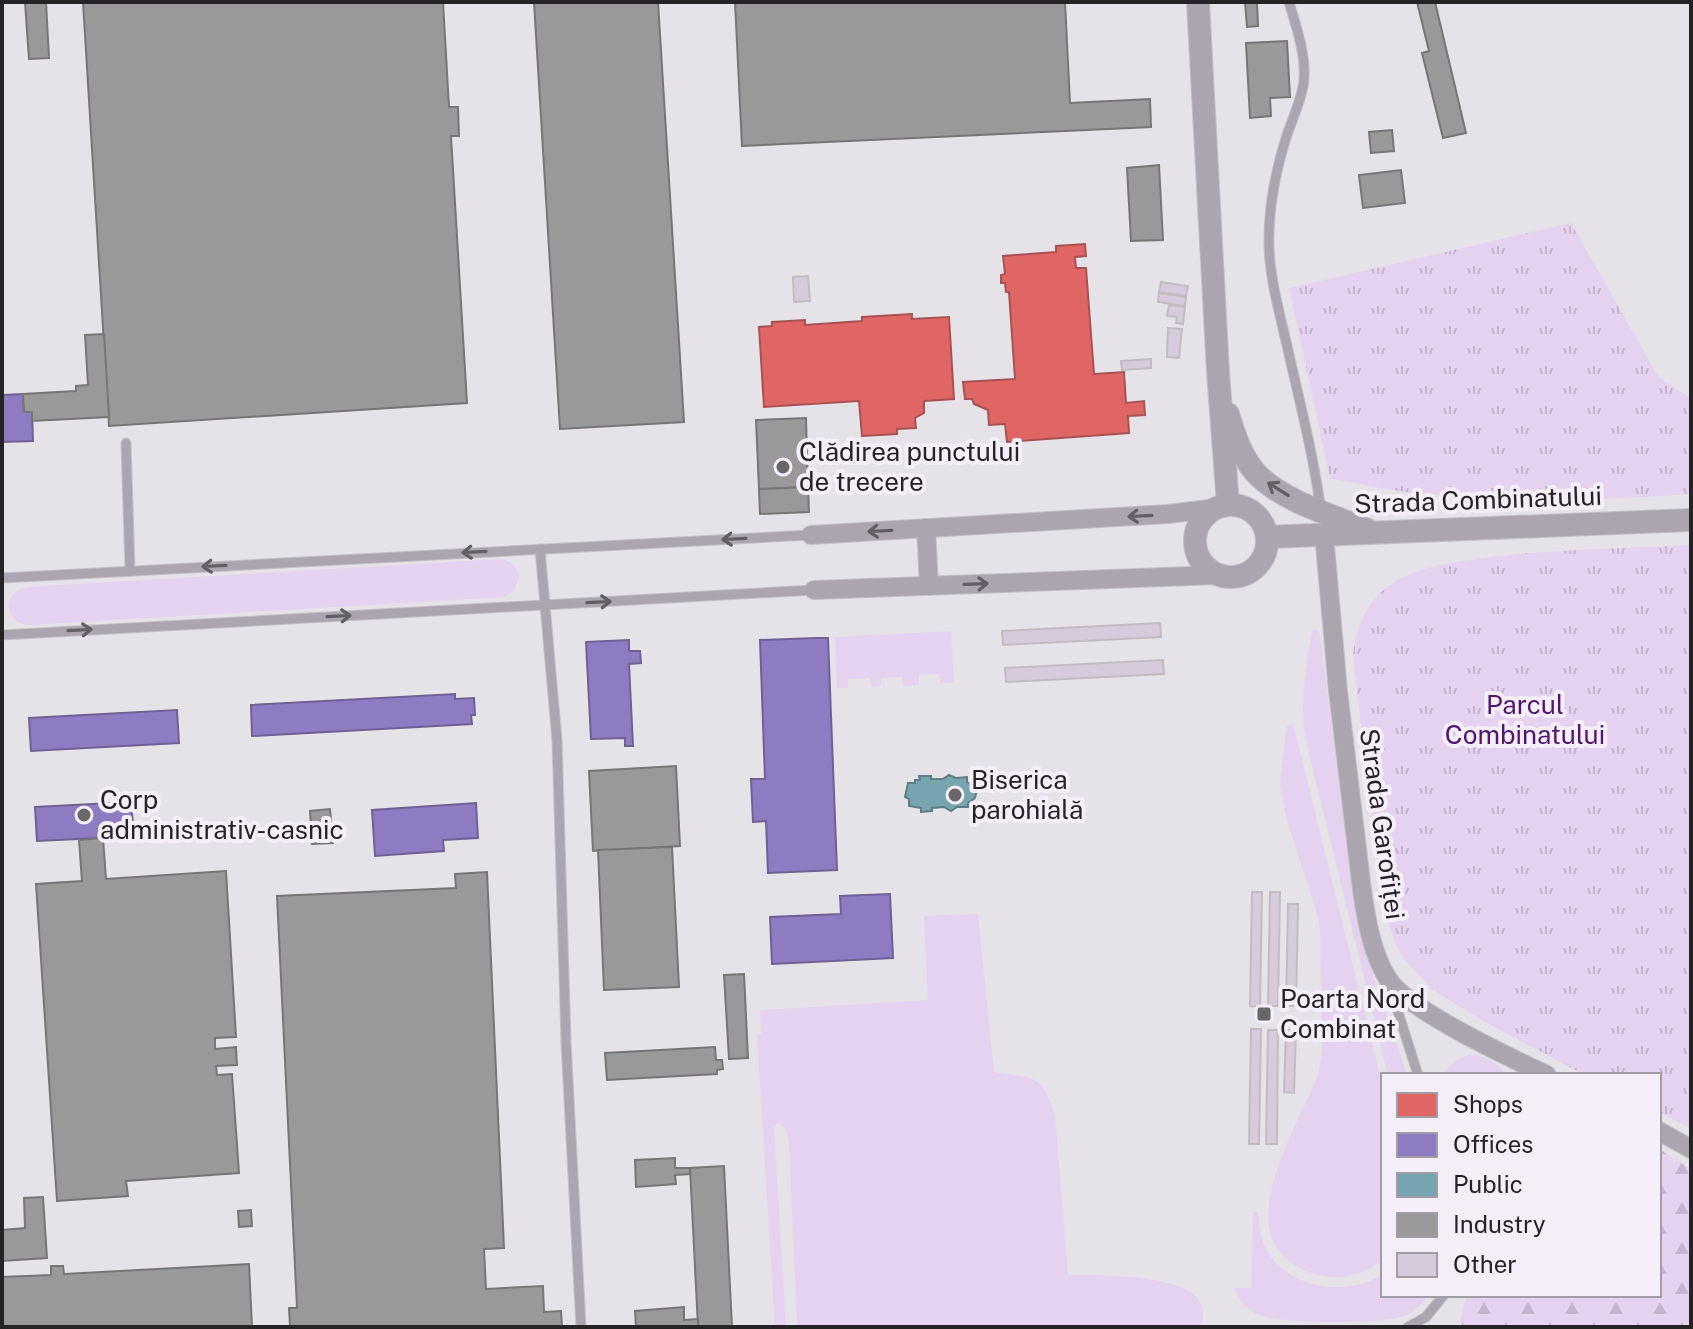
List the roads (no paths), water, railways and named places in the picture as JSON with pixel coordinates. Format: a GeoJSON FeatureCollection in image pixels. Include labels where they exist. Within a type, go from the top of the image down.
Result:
{"type":"FeatureCollection","features":[{"type":"Feature","properties":{"kind":"street"},"geometry":{"type":"LineString","coordinates":[[1198,2],[1222,506]]}},
{"type":"Feature","properties":{"kind":"street"},"geometry":{"type":"LineString","coordinates":[[1218,372],[1233,431],[1254,470],[1269,484],[1321,511],[1374,532]]}},
{"type":"Feature","properties":{"kind":"street"},"geometry":{"type":"LineString","coordinates":[[1218,575],[1202,562],[1195,542],[1200,522],[1208,513],[1222,506]]}},
{"type":"Feature","properties":{"kind":"street"},"geometry":{"type":"LineString","coordinates":[[811,535],[1168,514],[1239,506],[1258,516],[1267,537],[1267,547],[1257,567],[1239,577],[1218,575],[814,590]]}},
{"type":"Feature","properties":{"kind":"street","name":"Strada Combinatului"},"geometry":{"type":"LineString","coordinates":[[1267,537],[1691,520]]}},
{"type":"Feature","properties":{"kind":"street"},"geometry":{"type":"LineString","coordinates":[[926,528],[929,586]]}},
{"type":"Feature","properties":{"kind":"street","name":"Strada Garofiței"},"geometry":{"type":"LineString","coordinates":[[1324,534],[1338,691],[1362,890],[1375,949],[1388,980],[1407,998],[1434,1016],[1543,1073]]}},
{"type":"Feature","properties":{"kind":"street"},"geometry":{"type":"LineString","coordinates":[[1661,1132],[1691,1149]]}},
{"type":"Feature","properties":{"kind":"lane"},"geometry":{"type":"LineString","coordinates":[[1289,2],[1304,62],[1304,79],[1274,187],[1270,266],[1316,473],[1324,534]]}},
{"type":"Feature","properties":{"kind":"lane"},"geometry":{"type":"LineString","coordinates":[[126,443],[130,571]]}},
{"type":"Feature","properties":{"kind":"lane"},"geometry":{"type":"LineString","coordinates":[[2,578],[811,535]]}},
{"type":"Feature","properties":{"kind":"lane"},"geometry":{"type":"LineString","coordinates":[[540,549],[557,740],[566,1042],[581,1327]]}},
{"type":"Feature","properties":{"kind":"lane"},"geometry":{"type":"LineString","coordinates":[[2,635],[814,590]]}},
{"type":"Feature","properties":{"kind":"lane"},"geometry":{"type":"LineString","coordinates":[[1388,980],[1417,1073]]}},
{"type":"Feature","properties":{"kind":"lane"},"geometry":{"type":"LineString","coordinates":[[1408,1327],[1426,1317],[1442,1297]]}},
{"type":"Feature","properties":{"kind":"place","name":"Clădirea punctului de trecere"},"geometry":{"type":"Point","coordinates":[783,467]}},
{"type":"Feature","properties":{"kind":"place","name":"Biserica parohială"},"geometry":{"type":"Point","coordinates":[955,795]}},
{"type":"Feature","properties":{"kind":"place","name":"Corp administrativ-casnic"},"geometry":{"type":"Point","coordinates":[84,815]}},
{"type":"Feature","properties":{"kind":"place","name":"Poarta Nord Combinat"},"geometry":{"type":"Point","coordinates":[1264,1014]}},
{"type":"Feature","properties":{"kind":"park label","name":"Parcul Combinatului"},"geometry":{"type":"Point","coordinates":[1525,720]}}]}
